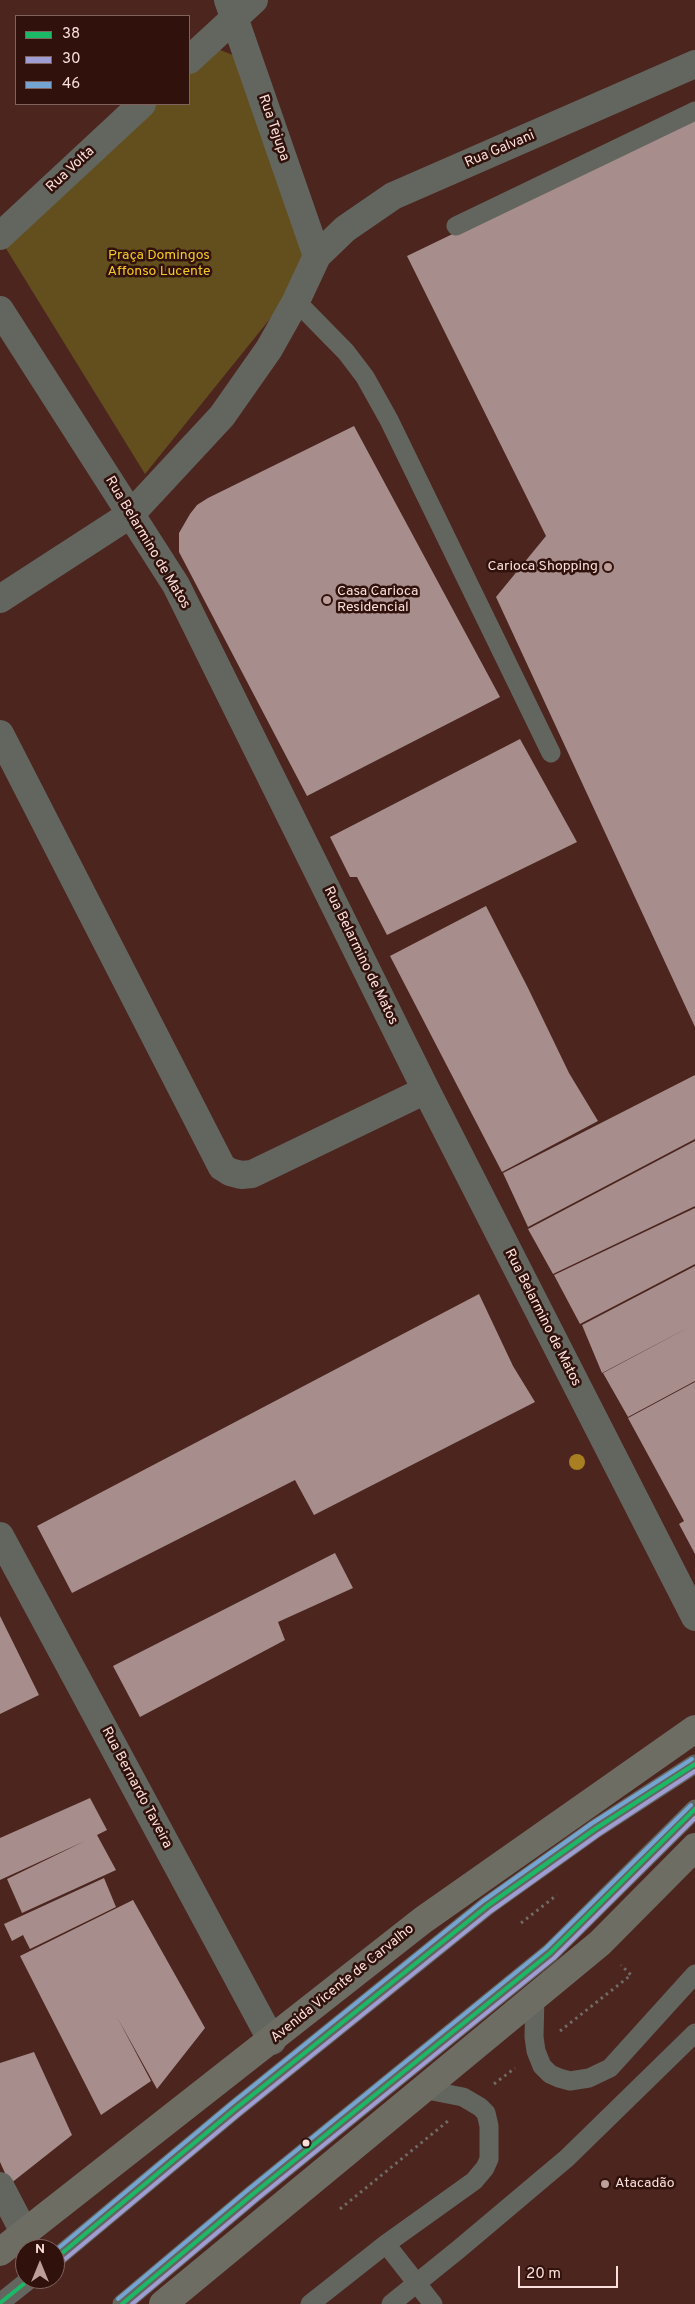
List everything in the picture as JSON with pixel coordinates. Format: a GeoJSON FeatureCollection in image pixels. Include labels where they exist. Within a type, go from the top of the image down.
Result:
{"type":"FeatureCollection","features":[{"type":"Feature","properties":{"kind":"main road","name":"Avenida Vicente de Carvalho"},"geometry":{"type":"LineString","coordinates":[[0,2252],[423,1920],[695,1729]]}},
{"type":"Feature","properties":{"kind":"main road"},"geometry":{"type":"LineString","coordinates":[[163,2304],[600,1943],[695,1847]]}},
{"type":"Feature","properties":{"kind":"street"},"geometry":{"type":"LineString","coordinates":[[190,59],[239,6]]}},
{"type":"Feature","properties":{"kind":"street","name":"Rua Tejupa"},"geometry":{"type":"LineString","coordinates":[[239,6],[317,256]]}},
{"type":"Feature","properties":{"kind":"street","name":"Rua Galvani"},"geometry":{"type":"LineString","coordinates":[[317,256],[345,229],[393,196],[695,64]]}},
{"type":"Feature","properties":{"kind":"street","name":"Rua Volta"},"geometry":{"type":"LineString","coordinates":[[0,236],[141,105]]}},
{"type":"Feature","properties":{"kind":"street"},"geometry":{"type":"LineString","coordinates":[[0,599],[131,514],[222,416],[269,349],[296,301],[317,256]]}},
{"type":"Feature","properties":{"kind":"street","name":"Rua Belarmino de Matos"},"geometry":{"type":"LineString","coordinates":[[0,310],[176,585],[426,1090],[695,1617]]}},
{"type":"Feature","properties":{"kind":"street"},"geometry":{"type":"LineString","coordinates":[[0,734],[222,1167],[230,1172],[241,1175],[252,1174],[426,1090]]}},
{"type":"Feature","properties":{"kind":"street","name":"Rua Bernardo Taveira"},"geometry":{"type":"LineString","coordinates":[[0,1536],[272,2040]]}},
{"type":"Feature","properties":{"kind":"street"},"geometry":{"type":"LineString","coordinates":[[0,2186],[25,2234]]}},
{"type":"Feature","properties":{"kind":"lane"},"geometry":{"type":"LineString","coordinates":[[456,226],[695,111]]}},
{"type":"Feature","properties":{"kind":"lane"},"geometry":{"type":"LineString","coordinates":[[296,301],[346,352],[370,385],[389,420],[551,753]]}},
{"type":"Feature","properties":{"kind":"lane"},"geometry":{"type":"LineString","coordinates":[[65,2250],[487,1906],[596,1828],[695,1764]]}},
{"type":"Feature","properties":{"kind":"lane"},"geometry":{"type":"LineString","coordinates":[[122,2304],[253,2194],[550,1953],[695,1808]]}},
{"type":"Feature","properties":{"kind":"lane"},"geometry":{"type":"LineString","coordinates":[[535,1996],[534,2037],[536,2051],[542,2066],[550,2074],[570,2081],[589,2078],[610,2068],[695,1974]]}},
{"type":"Feature","properties":{"kind":"lane"},"geometry":{"type":"LineString","coordinates":[[390,2304],[418,2284],[567,2158],[695,2033]]}},
{"type":"Feature","properties":{"kind":"lane"},"geometry":{"type":"LineString","coordinates":[[310,2304],[386,2244],[474,2181],[485,2168],[489,2158],[489,2126],[486,2114],[473,2101],[463,2097],[422,2089]]}},
{"type":"Feature","properties":{"kind":"lane"},"geometry":{"type":"LineString","coordinates":[[386,2244],[433,2304]]}},
{"type":"Feature","properties":{"kind":"lane"},"geometry":{"type":"LineString","coordinates":[[0,2303],[18,2289]]}},
{"type":"Feature","properties":{"kind":"path"},"geometry":{"type":"LineString","coordinates":[[521,1923],[557,1895]]}},
{"type":"Feature","properties":{"kind":"path"},"geometry":{"type":"LineString","coordinates":[[340,2209],[630,1976],[600,1943]]}},
{"type":"Feature","properties":{"kind":"green space","name":"Praça Domingos Affonso Lucente"},"geometry":{"type":"Polygon","coordinates":[[[215,48],[243,59],[304,254],[294,289],[145,474],[2,242],[153,105],[190,105],[190,71],[215,48]]]}},
{"type":"Feature","properties":{"kind":"building","name":"Carioca Shopping"},"geometry":{"type":"Polygon","coordinates":[[[695,117],[695,1027],[496,597],[546,536],[407,256],[695,117]]]}},
{"type":"Feature","properties":{"kind":"building","name":"Casa Carioca Residencial"},"geometry":{"type":"Polygon","coordinates":[[[354,426],[500,697],[307,796],[179,552],[179,533],[197,505],[208,498],[354,426]]]}},
{"type":"Feature","properties":{"kind":"building"},"geometry":{"type":"Polygon","coordinates":[[[520,739],[577,842],[387,935],[357,877],[350,877],[330,837],[520,739]]]}},
{"type":"Feature","properties":{"kind":"building"},"geometry":{"type":"Polygon","coordinates":[[[486,906],[569,1073],[598,1121],[502,1172],[390,956],[486,906]]]}},
{"type":"Feature","properties":{"kind":"building"},"geometry":{"type":"Polygon","coordinates":[[[695,1075],[695,1139],[528,1227],[503,1173],[695,1075]]]}},
{"type":"Feature","properties":{"kind":"building"},"geometry":{"type":"Polygon","coordinates":[[[695,1141],[695,1206],[553,1274],[528,1229],[695,1141]]]}},
{"type":"Feature","properties":{"kind":"building"},"geometry":{"type":"Polygon","coordinates":[[[695,1208],[695,1264],[580,1324],[554,1275],[695,1208]]]}},
{"type":"Feature","properties":{"kind":"building"},"geometry":{"type":"Polygon","coordinates":[[[695,1266],[695,1324],[602,1373],[582,1325],[695,1266]]]}},
{"type":"Feature","properties":{"kind":"building"},"geometry":{"type":"Polygon","coordinates":[[[479,1294],[513,1366],[535,1402],[314,1515],[295,1480],[72,1593],[37,1526],[479,1294]]]}},
{"type":"Feature","properties":{"kind":"building"},"geometry":{"type":"Polygon","coordinates":[[[695,1324],[695,1381],[628,1417],[603,1373],[695,1324]]]}},
{"type":"Feature","properties":{"kind":"building"},"geometry":{"type":"Polygon","coordinates":[[[695,1382],[695,1554],[679,1524],[684,1521],[628,1418],[695,1382]]]}},
{"type":"Feature","properties":{"kind":"building"},"geometry":{"type":"Polygon","coordinates":[[[335,1553],[353,1588],[278,1622],[285,1640],[140,1717],[113,1666],[335,1553]]]}},
{"type":"Feature","properties":{"kind":"building"},"geometry":{"type":"Polygon","coordinates":[[[0,1616],[39,1695],[0,1714],[0,1616]]]}},
{"type":"Feature","properties":{"kind":"building"},"geometry":{"type":"Polygon","coordinates":[[[90,1798],[107,1830],[97,1835],[116,1870],[22,1913],[7,1879],[85,1841],[0,1880],[0,1838],[90,1798]]]}},
{"type":"Feature","properties":{"kind":"building"},"geometry":{"type":"Polygon","coordinates":[[[104,1878],[116,1907],[30,1949],[23,1935],[12,1941],[4,1924],[104,1878]]]}},
{"type":"Feature","properties":{"kind":"building"},"geometry":{"type":"Polygon","coordinates":[[[133,1900],[205,2028],[157,2089],[117,2017],[151,2081],[101,2115],[20,1956],[133,1900]]]}},
{"type":"Feature","properties":{"kind":"building"},"geometry":{"type":"Polygon","coordinates":[[[34,2052],[72,2135],[10,2184],[0,2162],[0,2063],[34,2052]]]}},
{"type":"Feature","properties":{"kind":"transit line","name":"46"},"geometry":{"type":"LineString","coordinates":[[65,2243],[231,2104],[483,1901],[591,1824],[692,1759]]}},
{"type":"Feature","properties":{"kind":"transit line","name":"38"},"geometry":{"type":"LineString","coordinates":[[65,2251],[235,2109],[487,1906],[595,1829],[695,1764]]}},
{"type":"Feature","properties":{"kind":"transit line","name":"30"},"geometry":{"type":"LineString","coordinates":[[65,2259],[239,2114],[491,1911],[599,1834],[695,1771]]}},
{"type":"Feature","properties":{"kind":"transit line","name":"46"},"geometry":{"type":"LineString","coordinates":[[118,2299],[249,2189],[546,1948],[691,1805]]}},
{"type":"Feature","properties":{"kind":"transit line","name":"38"},"geometry":{"type":"LineString","coordinates":[[122,2304],[253,2194],[550,1953],[695,1809]]}},
{"type":"Feature","properties":{"kind":"transit line","name":"30"},"geometry":{"type":"LineString","coordinates":[[132,2304],[257,2199],[554,1958],[695,1818]]}},
{"type":"Feature","properties":{"kind":"transit line","name":"38"},"geometry":{"type":"LineString","coordinates":[[0,2303],[18,2289]]}},
{"type":"Feature","properties":{"kind":"place","name":"Carioca Shopping"},"geometry":{"type":"Point","coordinates":[608,567]}},
{"type":"Feature","properties":{"kind":"place","name":"Casa Carioca Residencial"},"geometry":{"type":"Point","coordinates":[327,600]}},
{"type":"Feature","properties":{"kind":"place","name":"Atacadão"},"geometry":{"type":"Point","coordinates":[605,2184]}}]}
